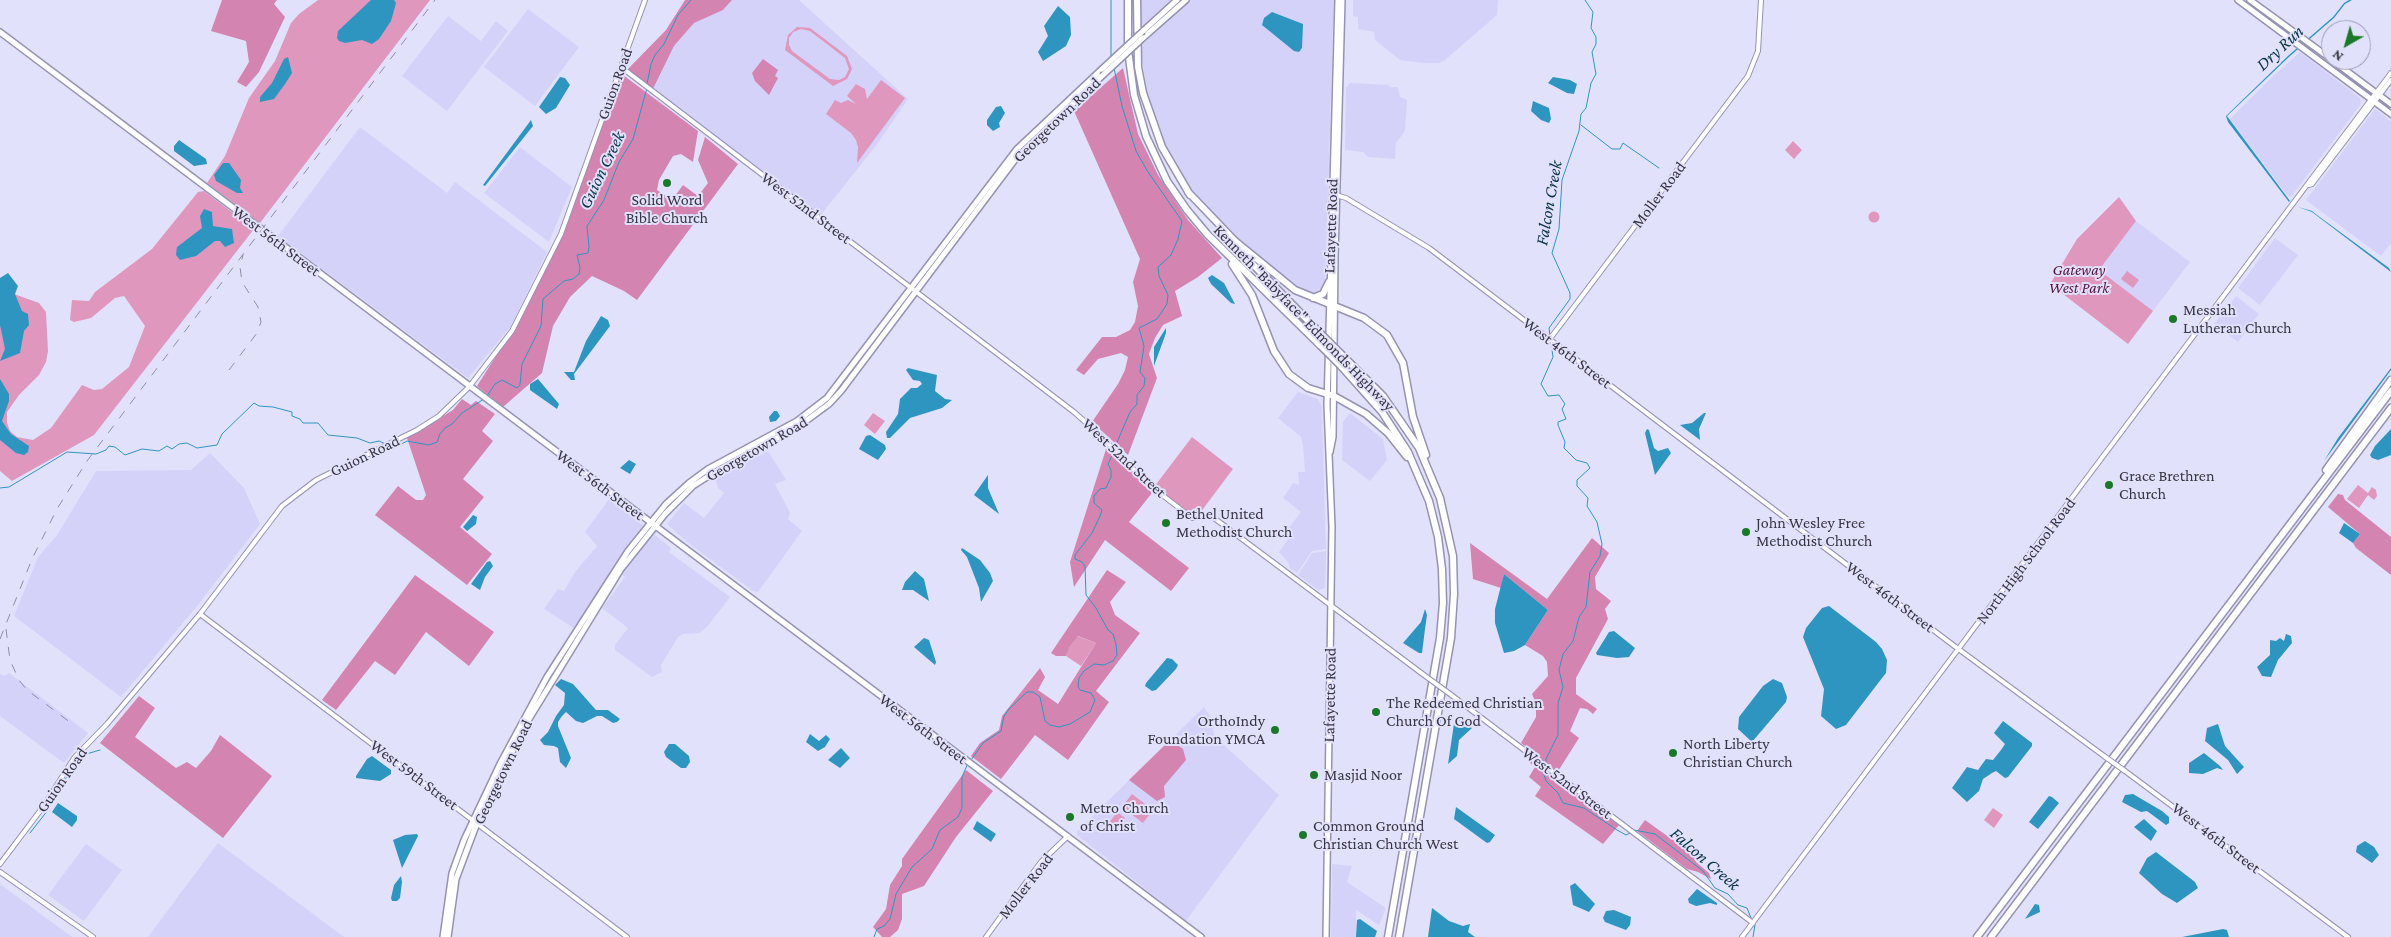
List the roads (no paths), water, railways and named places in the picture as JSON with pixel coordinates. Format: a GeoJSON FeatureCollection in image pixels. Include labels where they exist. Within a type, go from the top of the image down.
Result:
{"type":"FeatureCollection","features":[{"type":"Feature","properties":{"kind":"highway","name":"Kenneth \"Babyface\" Edmonds Highway"},"geometry":{"type":"LineString","coordinates":[[1128,0],[1128,50],[1134,95],[1145,132],[1168,181],[1187,210],[1207,234],[1342,366],[1376,404],[1402,440],[1416,468],[1435,522],[1441,560],[1442,619],[1388,937]]}},
{"type":"Feature","properties":{"kind":"highway","name":"Kenneth \"Babyface\" Edmonds Highway"},"geometry":{"type":"LineString","coordinates":[[1137,0],[1137,59],[1143,94],[1162,147],[1188,192],[1213,224],[1370,381],[1398,414],[1416,442],[1436,484],[1453,556],[1453,617],[1399,937]]}},
{"type":"Feature","properties":{"kind":"highway"},"geometry":{"type":"LineString","coordinates":[[1188,192],[1235,241],[1290,286],[1313,298],[1372,322],[1386,335],[1396,348],[1403,366],[1413,417],[1436,484]]}},
{"type":"Feature","properties":{"kind":"highway"},"geometry":{"type":"LineString","coordinates":[[1207,234],[1247,284],[1282,366],[1308,388],[1331,396],[1366,414],[1388,433],[1408,458],[1428,498]]}},
{"type":"Feature","properties":{"kind":"highway"},"geometry":{"type":"LineString","coordinates":[[1313,298],[1324,292],[1329,282]]}},
{"type":"Feature","properties":{"kind":"highway"},"geometry":{"type":"LineString","coordinates":[[2292,520],[2304,499],[2391,380]]}},
{"type":"Feature","properties":{"kind":"highway"},"geometry":{"type":"LineString","coordinates":[[1977,937],[2391,391]]}},
{"type":"Feature","properties":{"kind":"highway"},"geometry":{"type":"LineString","coordinates":[[1991,937],[2391,408]]}},
{"type":"Feature","properties":{"kind":"highway"},"geometry":{"type":"LineString","coordinates":[[2374,430],[2391,414]]}},
{"type":"Feature","properties":{"kind":"main road","name":"Georgetown Road"},"geometry":{"type":"LineString","coordinates":[[442,937],[452,873],[510,743],[542,685],[610,576],[652,525],[677,500],[705,478],[809,417],[841,391],[1017,149],[1177,0]]}},
{"type":"Feature","properties":{"kind":"main road","name":"Georgetown Road"},"geometry":{"type":"LineString","coordinates":[[913,290],[1017,157],[1186,0]]}},
{"type":"Feature","properties":{"kind":"main road","name":"Lafayette Road"},"geometry":{"type":"LineString","coordinates":[[1332,306],[1329,282],[1335,194],[1338,0]]}},
{"type":"Feature","properties":{"kind":"main road","name":"Lafayette Road"},"geometry":{"type":"LineString","coordinates":[[1326,937],[1331,605],[1330,452],[1334,437],[1331,396],[1332,306],[1342,0]]}},
{"type":"Feature","properties":{"kind":"main road"},"geometry":{"type":"LineString","coordinates":[[2238,0],[2305,48],[2391,114]]}},
{"type":"Feature","properties":{"kind":"main road"},"geometry":{"type":"LineString","coordinates":[[2250,0],[2321,52]]}},
{"type":"Feature","properties":{"kind":"main road","name":"West 56th Street"},"geometry":{"type":"LineString","coordinates":[[0,32],[1201,937]]}},
{"type":"Feature","properties":{"kind":"main road"},"geometry":{"type":"LineString","coordinates":[[2346,70],[2391,104]]}},
{"type":"Feature","properties":{"kind":"main road","name":"Georgetown Road"},"geometry":{"type":"LineString","coordinates":[[448,937],[456,878],[475,822]]}},
{"type":"Feature","properties":{"kind":"street","name":"Guion Road"},"geometry":{"type":"LineString","coordinates":[[0,864],[44,805],[74,758],[107,724],[200,614],[272,518],[287,501],[316,480],[434,420],[450,407],[469,386],[518,323],[558,242],[645,0]]}},
{"type":"Feature","properties":{"kind":"street","name":"Moller Road"},"geometry":{"type":"LineString","coordinates":[[1549,340],[1743,83],[1753,67],[1758,46],[1761,0]]}},
{"type":"Feature","properties":{"kind":"street","name":"West 52nd Street"},"geometry":{"type":"LineString","coordinates":[[621,67],[1074,412],[1152,488],[1192,518],[1208,516],[1214,518],[1753,923]]}},
{"type":"Feature","properties":{"kind":"street","name":"North High School Road"},"geometry":{"type":"LineString","coordinates":[[2378,94],[2391,73]]}},
{"type":"Feature","properties":{"kind":"street","name":"North High School Road"},"geometry":{"type":"LineString","coordinates":[[1742,937],[2309,185],[2312,184],[2373,100],[2391,80]]}},
{"type":"Feature","properties":{"kind":"street","name":"West 46th Street"},"geometry":{"type":"LineString","coordinates":[[1335,194],[1429,248],[1960,649],[2348,937]]}},
{"type":"Feature","properties":{"kind":"street","name":"West 59th Street"},"geometry":{"type":"LineString","coordinates":[[200,614],[627,937]]}},
{"type":"Feature","properties":{"kind":"street","name":"Moller Road"},"geometry":{"type":"LineString","coordinates":[[986,937],[1040,865],[1068,836]]}},
{"type":"Feature","properties":{"kind":"street"},"geometry":{"type":"LineString","coordinates":[[0,872],[93,937]]}},
{"type":"Feature","properties":{"kind":"waterway","name":"Guion Creek"},"geometry":{"type":"LineString","coordinates":[[647,84],[655,55],[664,44],[678,15],[691,0]]}},
{"type":"Feature","properties":{"kind":"waterway"},"geometry":{"type":"LineString","coordinates":[[1111,0],[1111,57]]}},
{"type":"Feature","properties":{"kind":"waterway","name":"Falcon Creek"},"geometry":{"type":"LineString","coordinates":[[1550,336],[1549,328],[1570,299],[1570,293],[1552,253],[1559,229],[1562,180],[1579,131],[1581,114],[1586,108],[1591,83],[1596,74],[1592,52],[1596,44],[1596,37],[1591,28],[1593,12],[1585,0]]}},
{"type":"Feature","properties":{"kind":"waterway"},"geometry":{"type":"LineString","coordinates":[[1114,68],[1122,106],[1136,151],[1148,172],[1182,221],[1178,239],[1171,255],[1158,267],[1159,276],[1168,295],[1167,304],[1157,319],[1139,328],[1144,346],[1140,372],[1145,378],[1144,386],[1137,395],[1137,404],[1130,412],[1115,447]]}},
{"type":"Feature","properties":{"kind":"waterway","name":"Guion Creek"},"geometry":{"type":"LineString","coordinates":[[487,396],[495,384],[502,380],[517,388],[520,385],[522,364],[541,326],[543,299],[564,281],[573,279],[579,274],[580,268],[577,255],[588,253],[587,226],[604,200],[619,162],[633,139],[647,88]]}},
{"type":"Feature","properties":{"kind":"waterway"},"geometry":{"type":"LineString","coordinates":[[1581,125],[1612,149],[1620,149],[1623,143],[1659,168]]}},
{"type":"Feature","properties":{"kind":"waterway","name":"Falcon Creek"},"geometry":{"type":"LineString","coordinates":[[1546,764],[1546,759],[1558,735],[1558,703],[1563,687],[1559,670],[1563,654],[1573,641],[1579,617],[1586,607],[1590,572],[1600,556],[1602,544],[1597,522],[1587,506],[1588,498],[1577,486],[1577,480],[1590,468],[1587,463],[1576,460],[1564,448],[1565,442],[1558,422],[1566,419],[1562,409],[1565,404],[1559,395],[1548,396],[1541,384],[1553,357],[1551,342]]}},
{"type":"Feature","properties":{"kind":"waterway","name":"Guion Creek"},"geometry":{"type":"LineString","coordinates":[[0,488],[9,487],[67,452],[96,454],[106,450],[109,446],[115,447],[125,455],[142,449],[159,451],[167,446],[172,449],[179,444],[187,443],[197,448],[217,445],[222,434],[254,403],[259,406],[273,407],[292,412],[292,416],[300,419],[303,423],[318,423],[328,435],[357,438],[370,443],[379,441],[394,448],[407,441],[429,445],[437,442],[445,428],[452,424],[462,413],[484,399]]}},
{"type":"Feature","properties":{"kind":"waterway"},"geometry":{"type":"LineString","coordinates":[[971,760],[983,743],[1001,731],[1004,716],[1027,692],[1033,692],[1040,697],[1045,721],[1050,725],[1059,727],[1070,724],[1090,712],[1095,700],[1091,693],[1080,690],[1078,687],[1079,678],[1084,671],[1094,664],[1104,665],[1113,661],[1117,655],[1113,634],[1108,630],[1096,608],[1086,595],[1085,566],[1082,562],[1075,559],[1075,555],[1092,533],[1100,516],[1102,510],[1094,503],[1094,496],[1100,489],[1106,488],[1111,477],[1111,470],[1108,464],[1114,451]]}},
{"type":"Feature","properties":{"kind":"waterway"},"geometry":{"type":"LineString","coordinates":[[64,781],[83,755],[100,750]]}},
{"type":"Feature","properties":{"kind":"waterway"},"geometry":{"type":"LineString","coordinates":[[874,937],[877,929],[884,926],[890,919],[896,894],[912,867],[932,849],[940,830],[958,817],[962,808],[962,777],[968,763]]}},
{"type":"Feature","properties":{"kind":"waterway","name":"Falcon Creek"},"geometry":{"type":"LineString","coordinates":[[1544,768],[1543,772],[1546,781],[1558,793],[1563,803],[1584,808],[1626,835],[1630,833]]}},
{"type":"Feature","properties":{"kind":"waterway"},"geometry":{"type":"LineString","coordinates":[[30,833],[48,810],[62,785]]}},
{"type":"Feature","properties":{"kind":"waterway","name":"Falcon Creek"},"geometry":{"type":"LineString","coordinates":[[1634,830],[1655,834],[1703,871],[1715,888],[1728,894],[1738,905],[1747,908],[1751,918]]}},
{"type":"Feature","properties":{"kind":"waterway","name":"Falcon Creek"},"geometry":{"type":"LineString","coordinates":[[1753,937],[1755,925]]}},
{"type":"Feature","properties":{"kind":"railway"},"geometry":{"type":"LineString","coordinates":[[0,639],[32,559],[57,509],[87,461],[435,0]]}},
{"type":"Feature","properties":{"kind":"railway"},"geometry":{"type":"LineString","coordinates":[[229,370],[257,333],[261,322],[258,307],[242,282],[240,267],[243,255]]}},
{"type":"Feature","properties":{"kind":"railway"},"geometry":{"type":"LineString","coordinates":[[6,629],[10,660],[19,680],[27,690],[75,726]]}},
{"type":"Feature","properties":{"kind":"place","name":"Solid Word Bible Church"},"geometry":{"type":"Point","coordinates":[667,183]}},
{"type":"Feature","properties":{"kind":"place","name":"Messiah Lutheran Church"},"geometry":{"type":"Point","coordinates":[2173,319]}},
{"type":"Feature","properties":{"kind":"place","name":"Grace Brethren Church"},"geometry":{"type":"Point","coordinates":[2109,485]}},
{"type":"Feature","properties":{"kind":"place","name":"Bethel United Methodist Church"},"geometry":{"type":"Point","coordinates":[1166,523]}},
{"type":"Feature","properties":{"kind":"place","name":"John Wesley Free Methodist Church"},"geometry":{"type":"Point","coordinates":[1746,532]}},
{"type":"Feature","properties":{"kind":"place","name":"The Redeemed Christian Church Of God"},"geometry":{"type":"Point","coordinates":[1376,712]}},
{"type":"Feature","properties":{"kind":"place","name":"OrthoIndy Foundation YMCA"},"geometry":{"type":"Point","coordinates":[1275,730]}},
{"type":"Feature","properties":{"kind":"place","name":"North Liberty Christian Church"},"geometry":{"type":"Point","coordinates":[1673,753]}},
{"type":"Feature","properties":{"kind":"place","name":"Masjid Noor"},"geometry":{"type":"Point","coordinates":[1314,775]}},
{"type":"Feature","properties":{"kind":"place","name":"Metro Church of Christ"},"geometry":{"type":"Point","coordinates":[1070,817]}},
{"type":"Feature","properties":{"kind":"place","name":"Common Ground Christian Church West"},"geometry":{"type":"Point","coordinates":[1303,835]}},
{"type":"Feature","properties":{"kind":"water label","name":"Dry Run"},"geometry":{"type":"Point","coordinates":[2280,48]}},
{"type":"Feature","properties":{"kind":"park label","name":"Gateway West Park"},"geometry":{"type":"Point","coordinates":[2079,279]}}]}
